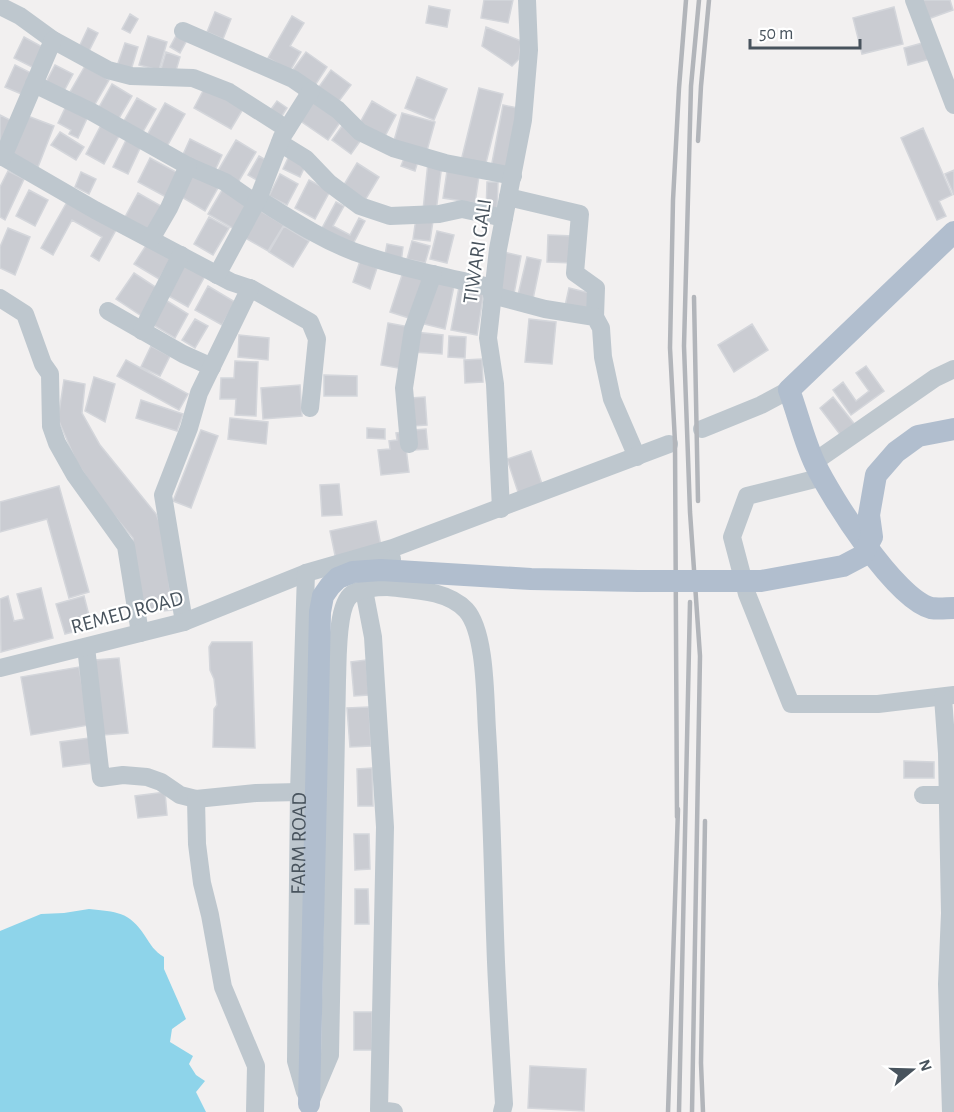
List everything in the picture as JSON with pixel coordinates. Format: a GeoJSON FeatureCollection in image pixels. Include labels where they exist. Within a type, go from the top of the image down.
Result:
{"type":"FeatureCollection","features":[{"type":"Feature","properties":{"kind":"main road"},"geometry":{"type":"LineString","coordinates":[[954,232],[789,390],[819,470],[856,531],[887,573],[902,590],[930,608],[954,608]]}},
{"type":"Feature","properties":{"kind":"main road"},"geometry":{"type":"LineString","coordinates":[[308,1108],[320,612],[323,596],[330,586],[338,578],[352,572],[381,570],[531,579],[761,581],[843,566],[862,556],[872,537],[869,515],[876,475],[896,452],[918,436],[954,429]]}},
{"type":"Feature","properties":{"kind":"street","name":"TIWARI GALI"},"geometry":{"type":"LineString","coordinates":[[501,509],[496,406],[488,339],[504,218],[517,158],[527,90],[529,50],[527,0]]}},
{"type":"Feature","properties":{"kind":"street"},"geometry":{"type":"LineString","coordinates":[[914,0],[954,105]]}},
{"type":"Feature","properties":{"kind":"street"},"geometry":{"type":"LineString","coordinates":[[0,6],[20,16],[53,40],[108,70],[131,76],[193,78],[229,92],[284,136],[329,183],[360,206],[390,216],[462,209],[504,218]]}},
{"type":"Feature","properties":{"kind":"street"},"geometry":{"type":"LineString","coordinates":[[183,31],[293,80],[338,110],[360,132],[393,148],[445,163],[513,176]]}},
{"type":"Feature","properties":{"kind":"street"},"geometry":{"type":"LineString","coordinates":[[53,40],[2,156],[95,210],[231,282],[250,288],[310,322],[317,339],[310,408]]}},
{"type":"Feature","properties":{"kind":"street"},"geometry":{"type":"LineString","coordinates":[[34,84],[92,112],[188,166],[225,182],[248,198],[258,198],[315,234],[353,251],[493,291],[544,309],[595,317]]}},
{"type":"Feature","properties":{"kind":"street"},"geometry":{"type":"LineString","coordinates":[[217,274],[258,198],[284,136],[311,91]]}},
{"type":"Feature","properties":{"kind":"street"},"geometry":{"type":"LineString","coordinates":[[151,239],[169,208],[188,166]]}},
{"type":"Feature","properties":{"kind":"street"},"geometry":{"type":"LineString","coordinates":[[508,197],[580,214],[575,273],[596,288],[595,317],[602,328],[603,357],[612,399],[637,457]]}},
{"type":"Feature","properties":{"kind":"street"},"geometry":{"type":"LineString","coordinates":[[142,331],[181,255]]}},
{"type":"Feature","properties":{"kind":"street"},"geometry":{"type":"LineString","coordinates":[[409,444],[404,387],[413,329],[433,274]]}},
{"type":"Feature","properties":{"kind":"street"},"geometry":{"type":"LineString","coordinates":[[184,622],[163,495],[189,428],[199,393],[250,288]]}},
{"type":"Feature","properties":{"kind":"street"},"geometry":{"type":"LineString","coordinates":[[0,297],[26,315],[43,364],[50,374],[51,426],[57,443],[75,475],[126,546],[140,633]]}},
{"type":"Feature","properties":{"kind":"street"},"geometry":{"type":"LineString","coordinates":[[108,311],[183,354],[212,367]]}},
{"type":"Feature","properties":{"kind":"street"},"geometry":{"type":"LineString","coordinates":[[951,1112],[947,984],[952,913],[947,753],[949,696],[878,705],[791,704],[747,594],[732,537],[747,496],[819,470],[935,378],[954,369]]}},
{"type":"Feature","properties":{"kind":"street"},"geometry":{"type":"LineString","coordinates":[[702,429],[761,405],[789,390]]}},
{"type":"Feature","properties":{"kind":"street","name":"REMED ROAD"},"geometry":{"type":"LineString","coordinates":[[0,668],[184,622],[306,573],[393,548],[669,444]]}},
{"type":"Feature","properties":{"kind":"street"},"geometry":{"type":"LineString","coordinates":[[388,587],[393,548]]}},
{"type":"Feature","properties":{"kind":"street","name":"FARM ROAD"},"geometry":{"type":"LineString","coordinates":[[306,573],[299,792],[296,1061],[308,1108]]}},
{"type":"Feature","properties":{"kind":"street"},"geometry":{"type":"LineString","coordinates":[[308,1108],[330,1055],[341,618],[347,600],[352,595],[364,590],[388,587],[438,594],[454,601],[466,610],[477,633],[484,670],[492,806],[496,962],[504,1104],[502,1112]]}},
{"type":"Feature","properties":{"kind":"street"},"geometry":{"type":"LineString","coordinates":[[364,590],[373,637],[385,827],[384,1111]]}},
{"type":"Feature","properties":{"kind":"street"},"geometry":{"type":"LineString","coordinates":[[86,647],[101,778],[123,775],[147,777],[161,782],[180,795],[196,799],[256,793],[299,792]]}},
{"type":"Feature","properties":{"kind":"street"},"geometry":{"type":"LineString","coordinates":[[923,795],[950,795]]}},
{"type":"Feature","properties":{"kind":"street"},"geometry":{"type":"LineString","coordinates":[[196,799],[197,844],[202,882],[223,987],[256,1066],[255,1112]]}},
{"type":"Feature","properties":{"kind":"water"},"geometry":{"type":"Polygon","coordinates":[[[89,909],[114,912],[127,917],[139,928],[155,950],[164,957],[164,969],[186,1019],[172,1029],[170,1042],[193,1056],[189,1064],[196,1075],[205,1081],[196,1092],[206,1112],[0,1112],[0,931],[41,914],[89,909]]]}},
{"type":"Feature","properties":{"kind":"building"},"geometry":{"type":"Polygon","coordinates":[[[484,0],[513,0],[508,23],[481,18],[484,0]]]}},
{"type":"Feature","properties":{"kind":"building"},"geometry":{"type":"Polygon","coordinates":[[[922,0],[950,0],[953,10],[928,19],[922,0]]]}},
{"type":"Feature","properties":{"kind":"building"},"geometry":{"type":"Polygon","coordinates":[[[429,6],[450,10],[447,27],[426,23],[429,6]]]}},
{"type":"Feature","properties":{"kind":"building"},"geometry":{"type":"Polygon","coordinates":[[[894,7],[903,44],[862,54],[853,18],[894,7]]]}},
{"type":"Feature","properties":{"kind":"building"},"geometry":{"type":"Polygon","coordinates":[[[215,12],[231,19],[223,39],[207,32],[215,12]]]}},
{"type":"Feature","properties":{"kind":"building"},"geometry":{"type":"Polygon","coordinates":[[[130,14],[138,19],[130,33],[122,29],[130,14]]]}},
{"type":"Feature","properties":{"kind":"building"},"geometry":{"type":"Polygon","coordinates":[[[292,16],[304,23],[290,46],[301,52],[290,71],[268,58],[292,16]]]}},
{"type":"Feature","properties":{"kind":"building"},"geometry":{"type":"Polygon","coordinates":[[[486,27],[521,41],[519,59],[512,66],[482,46],[486,27]]]}},
{"type":"Feature","properties":{"kind":"building"},"geometry":{"type":"Polygon","coordinates":[[[88,28],[98,33],[88,53],[78,49],[88,28]]]}},
{"type":"Feature","properties":{"kind":"building"},"geometry":{"type":"Polygon","coordinates":[[[177,34],[187,40],[180,53],[170,47],[177,34]]]}},
{"type":"Feature","properties":{"kind":"building"},"geometry":{"type":"Polygon","coordinates":[[[148,36],[167,42],[159,70],[139,65],[148,36]]]}},
{"type":"Feature","properties":{"kind":"building"},"geometry":{"type":"Polygon","coordinates":[[[24,37],[48,50],[38,70],[14,58],[24,37]]]}},
{"type":"Feature","properties":{"kind":"building"},"geometry":{"type":"Polygon","coordinates":[[[926,42],[930,59],[908,65],[904,48],[926,42]]]}},
{"type":"Feature","properties":{"kind":"building"},"geometry":{"type":"Polygon","coordinates":[[[125,43],[138,47],[131,70],[117,66],[125,43]]]}},
{"type":"Feature","properties":{"kind":"building"},"geometry":{"type":"Polygon","coordinates":[[[166,52],[180,57],[175,74],[161,69],[166,52]]]}},
{"type":"Feature","properties":{"kind":"building"},"geometry":{"type":"Polygon","coordinates":[[[306,52],[327,67],[314,87],[292,71],[306,52]]]}},
{"type":"Feature","properties":{"kind":"building"},"geometry":{"type":"Polygon","coordinates":[[[15,65],[35,75],[26,96],[5,87],[15,65]]]}},
{"type":"Feature","properties":{"kind":"building"},"geometry":{"type":"Polygon","coordinates":[[[55,65],[73,74],[62,95],[44,86],[55,65]]]}},
{"type":"Feature","properties":{"kind":"building"},"geometry":{"type":"Polygon","coordinates":[[[85,66],[109,80],[94,106],[70,92],[85,66]]]}},
{"type":"Feature","properties":{"kind":"building"},"geometry":{"type":"Polygon","coordinates":[[[331,70],[351,85],[336,105],[316,91],[331,70]]]}},
{"type":"Feature","properties":{"kind":"building"},"geometry":{"type":"Polygon","coordinates":[[[417,77],[447,89],[434,120],[405,108],[417,77]]]}},
{"type":"Feature","properties":{"kind":"building"},"geometry":{"type":"Polygon","coordinates":[[[112,84],[132,96],[118,120],[98,109],[112,84]]]}},
{"type":"Feature","properties":{"kind":"building"},"geometry":{"type":"Polygon","coordinates":[[[205,87],[243,109],[231,129],[194,108],[205,87]]]}},
{"type":"Feature","properties":{"kind":"building"},"geometry":{"type":"Polygon","coordinates":[[[479,88],[503,94],[485,167],[461,161],[479,88]]]}},
{"type":"Feature","properties":{"kind":"building"},"geometry":{"type":"Polygon","coordinates":[[[137,98],[156,109],[140,137],[121,126],[137,98]]]}},
{"type":"Feature","properties":{"kind":"building"},"geometry":{"type":"Polygon","coordinates":[[[277,101],[287,108],[280,119],[269,112],[277,101]]]}},
{"type":"Feature","properties":{"kind":"building"},"geometry":{"type":"Polygon","coordinates":[[[311,101],[341,121],[328,140],[299,120],[311,101]]]}},
{"type":"Feature","properties":{"kind":"building"},"geometry":{"type":"Polygon","coordinates":[[[372,101],[396,115],[382,142],[357,128],[372,101]]]}},
{"type":"Feature","properties":{"kind":"building"},"geometry":{"type":"Polygon","coordinates":[[[165,103],[185,114],[165,150],[145,139],[165,103]]]}},
{"type":"Feature","properties":{"kind":"building"},"geometry":{"type":"Polygon","coordinates":[[[67,104],[89,114],[78,138],[69,134],[71,130],[58,123],[67,104]]]}},
{"type":"Feature","properties":{"kind":"building"},"geometry":{"type":"Polygon","coordinates":[[[503,105],[523,109],[511,172],[491,168],[503,105]]]}},
{"type":"Feature","properties":{"kind":"building"},"geometry":{"type":"Polygon","coordinates":[[[402,113],[435,122],[426,154],[393,144],[402,113]]]}},
{"type":"Feature","properties":{"kind":"building"},"geometry":{"type":"Polygon","coordinates":[[[0,115],[16,123],[0,148],[0,115]]]}},
{"type":"Feature","properties":{"kind":"building"},"geometry":{"type":"Polygon","coordinates":[[[25,115],[54,126],[38,167],[9,155],[25,115]]]}},
{"type":"Feature","properties":{"kind":"building"},"geometry":{"type":"Polygon","coordinates":[[[101,125],[119,136],[104,164],[86,154],[101,125]]]}},
{"type":"Feature","properties":{"kind":"building"},"geometry":{"type":"Polygon","coordinates":[[[342,126],[361,140],[351,154],[332,140],[342,126]]]}},
{"type":"Feature","properties":{"kind":"building"},"geometry":{"type":"Polygon","coordinates":[[[923,128],[952,195],[939,201],[946,216],[937,220],[901,138],[923,128]]]}},
{"type":"Feature","properties":{"kind":"building"},"geometry":{"type":"Polygon","coordinates":[[[60,132],[84,147],[76,160],[51,145],[60,132]]]}},
{"type":"Feature","properties":{"kind":"building"},"geometry":{"type":"Polygon","coordinates":[[[128,136],[142,144],[128,174],[113,167],[128,136]]]}},
{"type":"Feature","properties":{"kind":"building"},"geometry":{"type":"Polygon","coordinates":[[[190,139],[222,155],[213,175],[181,159],[190,139]]]}},
{"type":"Feature","properties":{"kind":"building"},"geometry":{"type":"Polygon","coordinates":[[[236,140],[256,152],[236,186],[216,174],[236,140]]]}},
{"type":"Feature","properties":{"kind":"building"},"geometry":{"type":"Polygon","coordinates":[[[259,156],[271,163],[260,182],[248,175],[259,156]]]}},
{"type":"Feature","properties":{"kind":"building"},"geometry":{"type":"Polygon","coordinates":[[[289,156],[306,164],[300,177],[283,169],[289,156]]]}},
{"type":"Feature","properties":{"kind":"building"},"geometry":{"type":"Polygon","coordinates":[[[405,156],[418,161],[415,171],[401,166],[405,156]]]}},
{"type":"Feature","properties":{"kind":"building"},"geometry":{"type":"Polygon","coordinates":[[[150,158],[178,173],[166,197],[138,182],[150,158]]]}},
{"type":"Feature","properties":{"kind":"building"},"geometry":{"type":"Polygon","coordinates":[[[428,162],[442,164],[436,212],[423,210],[428,162]]]}},
{"type":"Feature","properties":{"kind":"building"},"geometry":{"type":"Polygon","coordinates":[[[357,163],[379,177],[364,202],[342,188],[357,163]]]}},
{"type":"Feature","properties":{"kind":"building"},"geometry":{"type":"Polygon","coordinates":[[[954,170],[954,195],[945,174],[954,170]]]}},
{"type":"Feature","properties":{"kind":"building"},"geometry":{"type":"Polygon","coordinates":[[[8,171],[24,179],[5,220],[0,217],[0,187],[8,171]]]}},
{"type":"Feature","properties":{"kind":"building"},"geometry":{"type":"Polygon","coordinates":[[[447,171],[479,176],[475,203],[443,198],[447,171]]]}},
{"type":"Feature","properties":{"kind":"building"},"geometry":{"type":"Polygon","coordinates":[[[81,172],[96,179],[89,194],[75,187],[81,172]]]}},
{"type":"Feature","properties":{"kind":"building"},"geometry":{"type":"Polygon","coordinates":[[[194,172],[219,186],[205,211],[180,196],[194,172]]]}},
{"type":"Feature","properties":{"kind":"building"},"geometry":{"type":"Polygon","coordinates":[[[280,174],[298,184],[287,205],[269,196],[280,174]]]}},
{"type":"Feature","properties":{"kind":"building"},"geometry":{"type":"Polygon","coordinates":[[[309,180],[330,191],[315,219],[295,208],[309,180]]]}},
{"type":"Feature","properties":{"kind":"building"},"geometry":{"type":"Polygon","coordinates":[[[487,182],[498,182],[497,213],[486,213],[487,182]]]}},
{"type":"Feature","properties":{"kind":"building"},"geometry":{"type":"Polygon","coordinates":[[[225,185],[251,201],[234,229],[208,214],[225,185]]]}},
{"type":"Feature","properties":{"kind":"building"},"geometry":{"type":"Polygon","coordinates":[[[29,190],[48,200],[35,226],[16,216],[29,190]]]}},
{"type":"Feature","properties":{"kind":"building"},"geometry":{"type":"Polygon","coordinates":[[[138,193],[161,206],[148,230],[125,217],[138,193]]]}},
{"type":"Feature","properties":{"kind":"building"},"geometry":{"type":"Polygon","coordinates":[[[67,202],[116,230],[99,261],[91,256],[102,237],[72,220],[53,255],[41,248],[67,202]]]}},
{"type":"Feature","properties":{"kind":"building"},"geometry":{"type":"Polygon","coordinates":[[[336,202],[344,206],[333,226],[350,235],[359,218],[365,221],[352,246],[321,230],[336,202]]]}},
{"type":"Feature","properties":{"kind":"building"},"geometry":{"type":"Polygon","coordinates":[[[256,208],[284,225],[268,251],[240,235],[256,208]]]}},
{"type":"Feature","properties":{"kind":"building"},"geometry":{"type":"Polygon","coordinates":[[[209,217],[229,228],[213,255],[194,244],[209,217]]]}},
{"type":"Feature","properties":{"kind":"building"},"geometry":{"type":"Polygon","coordinates":[[[416,218],[433,221],[430,241],[413,239],[416,218]]]}},
{"type":"Feature","properties":{"kind":"building"},"geometry":{"type":"Polygon","coordinates":[[[284,226],[309,241],[293,267],[269,252],[284,226]]]}},
{"type":"Feature","properties":{"kind":"building"},"geometry":{"type":"Polygon","coordinates":[[[8,228],[30,237],[15,275],[0,268],[0,247],[8,228]]]}},
{"type":"Feature","properties":{"kind":"building"},"geometry":{"type":"Polygon","coordinates":[[[437,231],[454,235],[447,263],[430,259],[437,231]]]}},
{"type":"Feature","properties":{"kind":"building"},"geometry":{"type":"Polygon","coordinates":[[[548,235],[574,236],[573,263],[547,262],[548,235]]]}},
{"type":"Feature","properties":{"kind":"building"},"geometry":{"type":"Polygon","coordinates":[[[412,241],[430,246],[425,263],[407,259],[412,241]]]}},
{"type":"Feature","properties":{"kind":"building"},"geometry":{"type":"Polygon","coordinates":[[[147,244],[171,259],[159,279],[134,264],[147,244]]]}},
{"type":"Feature","properties":{"kind":"building"},"geometry":{"type":"Polygon","coordinates":[[[387,244],[403,247],[401,263],[384,260],[387,244]]]}},
{"type":"Feature","properties":{"kind":"building"},"geometry":{"type":"Polygon","coordinates":[[[504,252],[521,256],[514,294],[496,291],[504,252]]]}},
{"type":"Feature","properties":{"kind":"building"},"geometry":{"type":"Polygon","coordinates":[[[527,257],[541,260],[533,299],[518,295],[527,257]]]}},
{"type":"Feature","properties":{"kind":"building"},"geometry":{"type":"Polygon","coordinates":[[[183,261],[206,274],[188,307],[165,294],[183,261]]]}},
{"type":"Feature","properties":{"kind":"building"},"geometry":{"type":"Polygon","coordinates":[[[360,261],[377,268],[370,289],[353,282],[360,261]]]}},
{"type":"Feature","properties":{"kind":"building"},"geometry":{"type":"Polygon","coordinates":[[[404,269],[426,276],[412,319],[390,312],[404,269]]]}},
{"type":"Feature","properties":{"kind":"building"},"geometry":{"type":"Polygon","coordinates":[[[134,273],[160,290],[143,317],[116,299],[134,273]]]}},
{"type":"Feature","properties":{"kind":"building"},"geometry":{"type":"Polygon","coordinates":[[[433,282],[454,286],[445,329],[424,324],[433,282]]]}},
{"type":"Feature","properties":{"kind":"building"},"geometry":{"type":"Polygon","coordinates":[[[208,286],[235,302],[222,325],[195,310],[208,286]]]}},
{"type":"Feature","properties":{"kind":"building"},"geometry":{"type":"Polygon","coordinates":[[[459,287],[484,291],[477,335],[451,330],[459,287]]]}},
{"type":"Feature","properties":{"kind":"building"},"geometry":{"type":"Polygon","coordinates":[[[569,288],[594,294],[590,312],[565,306],[569,288]]]}},
{"type":"Feature","properties":{"kind":"building"},"geometry":{"type":"Polygon","coordinates":[[[164,299],[188,314],[175,338],[150,323],[164,299]]]}},
{"type":"Feature","properties":{"kind":"building"},"geometry":{"type":"Polygon","coordinates":[[[195,319],[208,326],[195,348],[182,340],[195,319]]]}},
{"type":"Feature","properties":{"kind":"building"},"geometry":{"type":"Polygon","coordinates":[[[529,319],[556,322],[552,364],[525,362],[529,319]]]}},
{"type":"Feature","properties":{"kind":"building"},"geometry":{"type":"Polygon","coordinates":[[[388,323],[410,327],[403,369],[381,365],[388,323]]]}},
{"type":"Feature","properties":{"kind":"building"},"geometry":{"type":"Polygon","coordinates":[[[752,324],[768,350],[734,372],[718,345],[752,324]]]}},
{"type":"Feature","properties":{"kind":"building"},"geometry":{"type":"Polygon","coordinates":[[[415,332],[443,335],[442,354],[413,352],[415,332]]]}},
{"type":"Feature","properties":{"kind":"building"},"geometry":{"type":"Polygon","coordinates":[[[239,335],[269,338],[268,360],[238,357],[239,335]]]}},
{"type":"Feature","properties":{"kind":"building"},"geometry":{"type":"Polygon","coordinates":[[[449,336],[466,337],[465,358],[448,357],[449,336]]]}},
{"type":"Feature","properties":{"kind":"building"},"geometry":{"type":"Polygon","coordinates":[[[151,346],[170,356],[160,376],[141,367],[151,346]]]}},
{"type":"Feature","properties":{"kind":"building"},"geometry":{"type":"Polygon","coordinates":[[[482,359],[483,382],[465,383],[464,360],[482,359]]]}},
{"type":"Feature","properties":{"kind":"building"},"geometry":{"type":"Polygon","coordinates":[[[126,360],[188,394],[179,410],[117,376],[126,360]]]}},
{"type":"Feature","properties":{"kind":"building"},"geometry":{"type":"Polygon","coordinates":[[[235,361],[258,362],[256,416],[235,415],[236,399],[220,399],[221,378],[234,378],[235,361]]]}},
{"type":"Feature","properties":{"kind":"building"},"geometry":{"type":"Polygon","coordinates":[[[866,366],[884,391],[851,415],[833,390],[843,382],[856,401],[869,391],[856,373],[866,366]]]}},
{"type":"Feature","properties":{"kind":"building"},"geometry":{"type":"Polygon","coordinates":[[[324,375],[357,376],[357,396],[324,396],[324,375]]]}},
{"type":"Feature","properties":{"kind":"building"},"geometry":{"type":"Polygon","coordinates":[[[94,377],[115,384],[105,422],[85,411],[94,377]]]}},
{"type":"Feature","properties":{"kind":"building"},"geometry":{"type":"Polygon","coordinates":[[[64,380],[85,384],[82,413],[100,445],[156,514],[164,533],[172,610],[140,613],[133,538],[102,501],[76,461],[58,419],[64,380]]]}},
{"type":"Feature","properties":{"kind":"building"},"geometry":{"type":"Polygon","coordinates":[[[300,385],[302,416],[263,419],[261,388],[300,385]]]}},
{"type":"Feature","properties":{"kind":"building"},"geometry":{"type":"Polygon","coordinates":[[[425,397],[427,425],[412,426],[410,398],[425,397]]]}},
{"type":"Feature","properties":{"kind":"building"},"geometry":{"type":"Polygon","coordinates":[[[833,397],[856,426],[842,437],[820,408],[833,397]]]}},
{"type":"Feature","properties":{"kind":"building"},"geometry":{"type":"Polygon","coordinates":[[[141,400],[183,414],[177,431],[136,418],[141,400]]]}},
{"type":"Feature","properties":{"kind":"building"},"geometry":{"type":"Polygon","coordinates":[[[230,418],[268,422],[266,444],[228,439],[230,418]]]}},
{"type":"Feature","properties":{"kind":"building"},"geometry":{"type":"Polygon","coordinates":[[[367,428],[385,429],[385,439],[367,438],[367,428]]]}},
{"type":"Feature","properties":{"kind":"building"},"geometry":{"type":"Polygon","coordinates":[[[426,429],[428,449],[415,450],[413,430],[426,429]]]}},
{"type":"Feature","properties":{"kind":"building"},"geometry":{"type":"Polygon","coordinates":[[[201,430],[218,436],[191,508],[173,501],[201,430]]]}},
{"type":"Feature","properties":{"kind":"building"},"geometry":{"type":"Polygon","coordinates":[[[404,432],[409,472],[381,475],[378,450],[390,449],[389,441],[397,440],[396,433],[404,432]]]}},
{"type":"Feature","properties":{"kind":"building"},"geometry":{"type":"Polygon","coordinates":[[[531,451],[544,490],[520,498],[507,459],[531,451]]]}},
{"type":"Feature","properties":{"kind":"building"},"geometry":{"type":"Polygon","coordinates":[[[339,484],[342,515],[322,516],[320,485],[339,484]]]}},
{"type":"Feature","properties":{"kind":"building"},"geometry":{"type":"Polygon","coordinates":[[[59,486],[89,592],[69,598],[47,519],[0,532],[0,502],[59,486]]]}},
{"type":"Feature","properties":{"kind":"building"},"geometry":{"type":"Polygon","coordinates":[[[376,521],[382,551],[336,560],[330,531],[376,521]]]}},
{"type":"Feature","properties":{"kind":"building"},"geometry":{"type":"Polygon","coordinates":[[[41,588],[53,638],[1,652],[0,599],[8,596],[14,621],[24,619],[17,594],[41,588]]]}},
{"type":"Feature","properties":{"kind":"building"},"geometry":{"type":"Polygon","coordinates":[[[84,596],[92,627],[65,634],[56,604],[84,596]]]}},
{"type":"Feature","properties":{"kind":"building"},"geometry":{"type":"Polygon","coordinates":[[[212,642],[252,642],[255,748],[213,747],[214,709],[217,705],[214,679],[210,670],[209,647],[212,642]]]}},
{"type":"Feature","properties":{"kind":"building"},"geometry":{"type":"Polygon","coordinates":[[[119,658],[128,733],[103,735],[95,660],[119,658]]]}},
{"type":"Feature","properties":{"kind":"building"},"geometry":{"type":"Polygon","coordinates":[[[366,660],[369,695],[354,696],[351,662],[366,660]]]}},
{"type":"Feature","properties":{"kind":"building"},"geometry":{"type":"Polygon","coordinates":[[[79,667],[89,725],[31,735],[21,677],[79,667]]]}},
{"type":"Feature","properties":{"kind":"building"},"geometry":{"type":"Polygon","coordinates":[[[369,707],[371,746],[350,747],[347,708],[369,707]]]}},
{"type":"Feature","properties":{"kind":"building"},"geometry":{"type":"Polygon","coordinates":[[[89,738],[93,763],[63,767],[60,742],[89,738]]]}},
{"type":"Feature","properties":{"kind":"building"},"geometry":{"type":"Polygon","coordinates":[[[904,761],[934,762],[934,778],[904,778],[904,761]]]}},
{"type":"Feature","properties":{"kind":"building"},"geometry":{"type":"Polygon","coordinates":[[[372,768],[373,806],[358,806],[357,769],[372,768]]]}},
{"type":"Feature","properties":{"kind":"building"},"geometry":{"type":"Polygon","coordinates":[[[165,792],[167,815],[138,818],[135,796],[165,792]]]}},
{"type":"Feature","properties":{"kind":"building"},"geometry":{"type":"Polygon","coordinates":[[[354,834],[369,834],[370,869],[355,870],[354,834]]]}},
{"type":"Feature","properties":{"kind":"building"},"geometry":{"type":"Polygon","coordinates":[[[355,889],[368,889],[369,924],[355,924],[355,889]]]}},
{"type":"Feature","properties":{"kind":"building"},"geometry":{"type":"Polygon","coordinates":[[[354,1012],[372,1012],[372,1050],[354,1050],[354,1012]]]}},
{"type":"Feature","properties":{"kind":"building"},"geometry":{"type":"Polygon","coordinates":[[[530,1066],[586,1069],[584,1111],[528,1108],[530,1066]]]}},
{"type":"Feature","properties":{"kind":"railway"},"geometry":{"type":"LineString","coordinates":[[677,817],[675,442],[670,348],[673,200],[686,0]]}},
{"type":"Feature","properties":{"kind":"railway"},"geometry":{"type":"LineString","coordinates":[[692,1112],[700,656],[690,512],[684,346],[691,86],[699,0]]}},
{"type":"Feature","properties":{"kind":"railway"},"geometry":{"type":"LineString","coordinates":[[698,141],[709,0]]}},
{"type":"Feature","properties":{"kind":"railway"},"geometry":{"type":"LineString","coordinates":[[694,297],[698,501]]}},
{"type":"Feature","properties":{"kind":"railway"},"geometry":{"type":"LineString","coordinates":[[679,1112],[690,602]]}},
{"type":"Feature","properties":{"kind":"railway"},"geometry":{"type":"LineString","coordinates":[[668,1112],[678,809]]}},
{"type":"Feature","properties":{"kind":"railway"},"geometry":{"type":"LineString","coordinates":[[703,1112],[701,1063],[705,821]]}}]}
